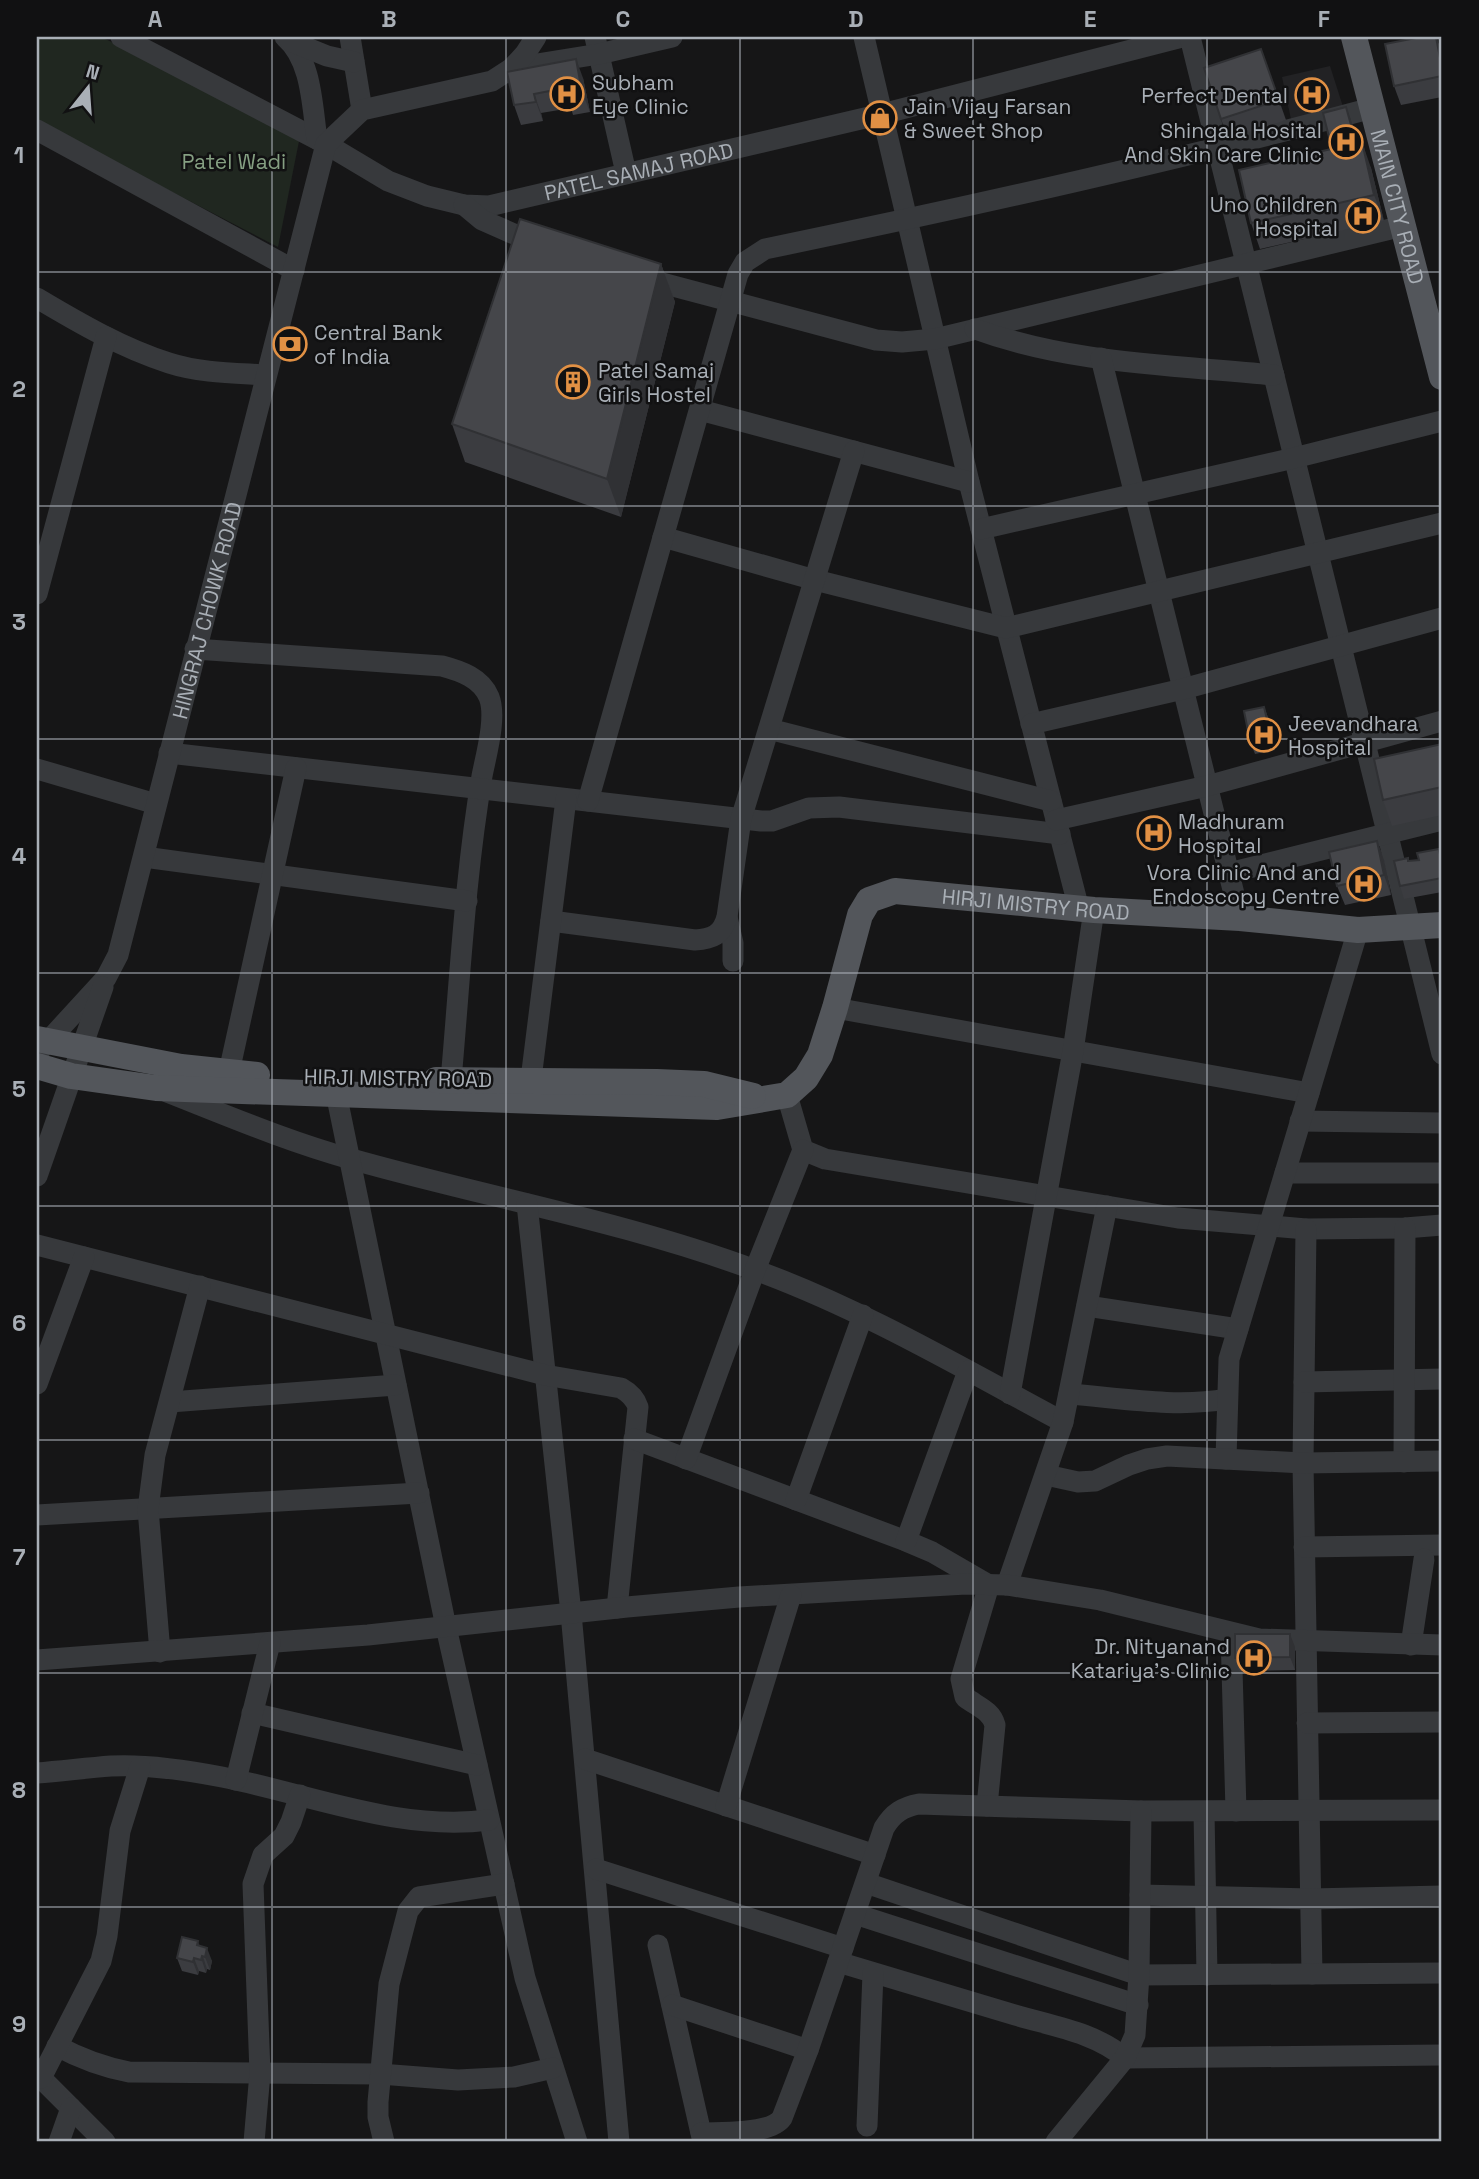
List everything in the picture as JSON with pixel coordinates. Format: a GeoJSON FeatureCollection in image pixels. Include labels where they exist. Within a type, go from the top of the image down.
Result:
{"type":"FeatureCollection","features":[{"type":"Feature","properties":{"kind":"main road","name":"MAIN CITY ROAD"},"geometry":{"type":"LineString","coordinates":[[1354,37],[1442,377]]}},
{"type":"Feature","properties":{"kind":"main road","name":"HIRJI MISTRY ROAD"},"geometry":{"type":"LineString","coordinates":[[37,1066],[71,1076],[156,1088],[717,1107],[774,1096],[806,1078],[820,1055],[860,915],[869,900],[879,895],[895,891],[1358,930],[1442,925]]}},
{"type":"Feature","properties":{"kind":"main road","name":"HIRJI MISTRY ROAD"},"geometry":{"type":"LineString","coordinates":[[41,1044],[82,1048],[181,1067],[229,1072],[318,1077],[704,1084],[774,1096]]}},
{"type":"Feature","properties":{"kind":"street","name":"PATEL SAMAJ ROAD"},"geometry":{"type":"LineString","coordinates":[[121,37],[322,141],[388,181],[427,196],[464,205],[489,206],[881,114],[1182,37]]}},
{"type":"Feature","properties":{"kind":"street"},"geometry":{"type":"LineString","coordinates":[[350,37],[362,110]]}},
{"type":"Feature","properties":{"kind":"street"},"geometry":{"type":"LineString","coordinates":[[287,39],[303,65],[322,141],[362,110],[492,81],[512,68],[536,37]]}},
{"type":"Feature","properties":{"kind":"street"},"geometry":{"type":"LineString","coordinates":[[512,68],[597,46],[672,37]]}},
{"type":"Feature","properties":{"kind":"street"},"geometry":{"type":"LineString","coordinates":[[864,37],[981,530],[1056,818],[1086,909],[1073,1051],[1010,1394]]}},
{"type":"Feature","properties":{"kind":"street"},"geometry":{"type":"LineString","coordinates":[[1190,37],[1442,1054]]}},
{"type":"Feature","properties":{"kind":"street"},"geometry":{"type":"LineString","coordinates":[[287,39],[327,56],[354,62]]}},
{"type":"Feature","properties":{"kind":"street"},"geometry":{"type":"LineString","coordinates":[[597,46],[626,173]]}},
{"type":"Feature","properties":{"kind":"street"},"geometry":{"type":"LineString","coordinates":[[588,801],[738,274],[746,262],[765,249],[907,220],[1218,149],[1373,108]]}},
{"type":"Feature","properties":{"kind":"street"},"geometry":{"type":"LineString","coordinates":[[37,130],[294,270]]}},
{"type":"Feature","properties":{"kind":"street","name":"HINGRAJ CHOWK ROAD"},"geometry":{"type":"LineString","coordinates":[[41,1044],[106,978],[118,955],[294,270],[322,141]]}},
{"type":"Feature","properties":{"kind":"street"},"geometry":{"type":"LineString","coordinates":[[464,205],[482,219],[511,234],[563,255]]}},
{"type":"Feature","properties":{"kind":"street"},"geometry":{"type":"LineString","coordinates":[[627,274],[876,340],[902,342],[935,339],[1403,226]]}},
{"type":"Feature","properties":{"kind":"street"},"geometry":{"type":"LineString","coordinates":[[37,298],[106,337],[169,363],[214,372],[266,375]]}},
{"type":"Feature","properties":{"kind":"street"},"geometry":{"type":"LineString","coordinates":[[975,329],[1029,347],[1101,358],[1274,375]]}},
{"type":"Feature","properties":{"kind":"street"},"geometry":{"type":"LineString","coordinates":[[37,594],[106,337]]}},
{"type":"Feature","properties":{"kind":"street"},"geometry":{"type":"LineString","coordinates":[[1101,358],[1240,918]]}},
{"type":"Feature","properties":{"kind":"street"},"geometry":{"type":"LineString","coordinates":[[700,410],[969,482]]}},
{"type":"Feature","properties":{"kind":"street"},"geometry":{"type":"LineString","coordinates":[[981,530],[1442,421]]}},
{"type":"Feature","properties":{"kind":"street"},"geometry":{"type":"LineString","coordinates":[[551,921],[695,940],[711,939],[721,932],[727,917],[741,819],[854,451]]}},
{"type":"Feature","properties":{"kind":"street"},"geometry":{"type":"LineString","coordinates":[[663,537],[815,580],[1006,628],[1442,523]]}},
{"type":"Feature","properties":{"kind":"street"},"geometry":{"type":"LineString","coordinates":[[1031,724],[1183,689],[1442,618]]}},
{"type":"Feature","properties":{"kind":"street"},"geometry":{"type":"LineString","coordinates":[[195,649],[442,666],[462,671],[482,684],[490,699],[492,717],[480,789],[467,901],[452,1080]]}},
{"type":"Feature","properties":{"kind":"street"},"geometry":{"type":"LineString","coordinates":[[169,753],[741,819],[772,821],[809,808],[839,807],[1056,818],[1207,786],[1442,721]]}},
{"type":"Feature","properties":{"kind":"street"},"geometry":{"type":"LineString","coordinates":[[769,729],[1056,818]]}},
{"type":"Feature","properties":{"kind":"street"},"geometry":{"type":"LineString","coordinates":[[229,1072],[296,768]]}},
{"type":"Feature","properties":{"kind":"street"},"geometry":{"type":"LineString","coordinates":[[37,769],[156,804]]}},
{"type":"Feature","properties":{"kind":"street"},"geometry":{"type":"LineString","coordinates":[[531,1079],[566,799]]}},
{"type":"Feature","properties":{"kind":"street"},"geometry":{"type":"LineString","coordinates":[[1229,873],[1442,820]]}},
{"type":"Feature","properties":{"kind":"street"},"geometry":{"type":"LineString","coordinates":[[144,858],[467,901]]}},
{"type":"Feature","properties":{"kind":"street"},"geometry":{"type":"LineString","coordinates":[[727,917],[733,943],[733,961]]}},
{"type":"Feature","properties":{"kind":"street"},"geometry":{"type":"LineString","coordinates":[[1226,1459],[1229,1359],[1358,930]]}},
{"type":"Feature","properties":{"kind":"street"},"geometry":{"type":"LineString","coordinates":[[37,1176],[106,978]]}},
{"type":"Feature","properties":{"kind":"street"},"geometry":{"type":"LineString","coordinates":[[835,1008],[1309,1093]]}},
{"type":"Feature","properties":{"kind":"street"},"geometry":{"type":"LineString","coordinates":[[156,1088],[252,1126],[350,1159],[627,1229],[755,1270],[863,1315],[1063,1422]]}},
{"type":"Feature","properties":{"kind":"street"},"geometry":{"type":"LineString","coordinates":[[336,1093],[446,1627],[525,1978],[576,2142]]}},
{"type":"Feature","properties":{"kind":"street"},"geometry":{"type":"LineString","coordinates":[[774,1096],[803,1150],[825,1159],[1178,1218],[1306,1229],[1442,1226]]}},
{"type":"Feature","properties":{"kind":"street"},"geometry":{"type":"LineString","coordinates":[[1300,1121],[1442,1123]]}},
{"type":"Feature","properties":{"kind":"street"},"geometry":{"type":"LineString","coordinates":[[686,1459],[755,1270],[803,1150]]}},
{"type":"Feature","properties":{"kind":"street"},"geometry":{"type":"LineString","coordinates":[[1285,1173],[1442,1173]]}},
{"type":"Feature","properties":{"kind":"street"},"geometry":{"type":"LineString","coordinates":[[527,1204],[571,1613],[619,2142]]}},
{"type":"Feature","properties":{"kind":"street"},"geometry":{"type":"LineString","coordinates":[[987,1806],[995,1725],[993,1718],[985,1710],[965,1697],[961,1679],[1046,1475],[1063,1422],[1107,1206]]}},
{"type":"Feature","properties":{"kind":"street"},"geometry":{"type":"LineString","coordinates":[[1404,1462],[1405,1228]]}},
{"type":"Feature","properties":{"kind":"street"},"geometry":{"type":"LineString","coordinates":[[1306,1229],[1303,1463],[1311,1974]]}},
{"type":"Feature","properties":{"kind":"street"},"geometry":{"type":"LineString","coordinates":[[37,1245],[386,1332],[545,1375],[621,1388],[629,1392],[638,1407],[617,1608]]}},
{"type":"Feature","properties":{"kind":"street"},"geometry":{"type":"LineString","coordinates":[[37,1384],[83,1257]]}},
{"type":"Feature","properties":{"kind":"street"},"geometry":{"type":"LineString","coordinates":[[160,1652],[148,1509],[155,1455],[200,1286]]}},
{"type":"Feature","properties":{"kind":"street"},"geometry":{"type":"LineString","coordinates":[[1087,1306],[1238,1329]]}},
{"type":"Feature","properties":{"kind":"street"},"geometry":{"type":"LineString","coordinates":[[796,1500],[863,1315]]}},
{"type":"Feature","properties":{"kind":"street"},"geometry":{"type":"LineString","coordinates":[[906,1541],[968,1371]]}},
{"type":"Feature","properties":{"kind":"street"},"geometry":{"type":"LineString","coordinates":[[1304,1382],[1442,1379]]}},
{"type":"Feature","properties":{"kind":"street"},"geometry":{"type":"LineString","coordinates":[[170,1402],[396,1385]]}},
{"type":"Feature","properties":{"kind":"street"},"geometry":{"type":"LineString","coordinates":[[1069,1394],[1186,1403],[1227,1399]]}},
{"type":"Feature","properties":{"kind":"street"},"geometry":{"type":"LineString","coordinates":[[634,1439],[906,1541],[998,1585]]}},
{"type":"Feature","properties":{"kind":"street"},"geometry":{"type":"LineString","coordinates":[[1046,1475],[1078,1482],[1095,1481],[1147,1459],[1167,1456],[1303,1463],[1442,1461]]}},
{"type":"Feature","properties":{"kind":"street"},"geometry":{"type":"LineString","coordinates":[[37,1515],[419,1493]]}},
{"type":"Feature","properties":{"kind":"street"},"geometry":{"type":"LineString","coordinates":[[1304,1547],[1442,1545]]}},
{"type":"Feature","properties":{"kind":"street"},"geometry":{"type":"LineString","coordinates":[[1411,1645],[1424,1559]]}},
{"type":"Feature","properties":{"kind":"street"},"geometry":{"type":"LineString","coordinates":[[37,1660],[270,1643],[617,1608],[915,1586],[998,1585],[1100,1600],[1259,1639],[1442,1645]]}},
{"type":"Feature","properties":{"kind":"street"},"geometry":{"type":"LineString","coordinates":[[726,1806],[791,1595]]}},
{"type":"Feature","properties":{"kind":"street"},"geometry":{"type":"LineString","coordinates":[[1231,1633],[1236,1811]]}},
{"type":"Feature","properties":{"kind":"street"},"geometry":{"type":"LineString","coordinates":[[236,1780],[270,1643]]}},
{"type":"Feature","properties":{"kind":"street"},"geometry":{"type":"LineString","coordinates":[[253,1713],[477,1765]]}},
{"type":"Feature","properties":{"kind":"street"},"geometry":{"type":"LineString","coordinates":[[1307,1723],[1442,1722]]}},
{"type":"Feature","properties":{"kind":"street"},"geometry":{"type":"LineString","coordinates":[[585,1759],[876,1855]]}},
{"type":"Feature","properties":{"kind":"street"},"geometry":{"type":"LineString","coordinates":[[40,1777],[113,1766],[178,1770],[236,1780],[380,1814],[441,1823],[461,1824],[489,1820]]}},
{"type":"Feature","properties":{"kind":"street"},"geometry":{"type":"LineString","coordinates":[[105,2142],[39,2076],[101,1961],[107,1936],[120,1831],[140,1767]]}},
{"type":"Feature","properties":{"kind":"street"},"geometry":{"type":"LineString","coordinates":[[254,2142],[260,2073],[253,1884],[263,1854],[284,1836],[300,1795]]}},
{"type":"Feature","properties":{"kind":"street"},"geometry":{"type":"LineString","coordinates":[[657,1945],[702,2137],[751,2130],[778,2124],[808,2050],[884,1828],[890,1818],[908,1806],[919,1804],[1204,1812],[1442,1810]]}},
{"type":"Feature","properties":{"kind":"street"},"geometry":{"type":"LineString","coordinates":[[1056,2142],[1125,2058],[1135,2035],[1139,1975],[1141,1811]]}},
{"type":"Feature","properties":{"kind":"street"},"geometry":{"type":"LineString","coordinates":[[1204,1812],[1207,1975]]}},
{"type":"Feature","properties":{"kind":"street"},"geometry":{"type":"LineString","coordinates":[[596,1869],[840,1955],[873,1973],[1080,2034],[1113,2047],[1125,2058],[1442,2055]]}},
{"type":"Feature","properties":{"kind":"street"},"geometry":{"type":"LineString","coordinates":[[866,1883],[1139,1975],[1442,1973]]}},
{"type":"Feature","properties":{"kind":"street"},"geometry":{"type":"LineString","coordinates":[[383,2142],[379,2117],[380,2074],[389,1984],[408,1911],[419,1897],[504,1884]]}},
{"type":"Feature","properties":{"kind":"street"},"geometry":{"type":"LineString","coordinates":[[1140,1895],[1311,1899],[1442,1896]]}},
{"type":"Feature","properties":{"kind":"street"},"geometry":{"type":"LineString","coordinates":[[855,1914],[1138,2005]]}},
{"type":"Feature","properties":{"kind":"street"},"geometry":{"type":"LineString","coordinates":[[867,2126],[873,1973]]}},
{"type":"Feature","properties":{"kind":"street"},"geometry":{"type":"LineString","coordinates":[[672,2004],[808,2050]]}},
{"type":"Feature","properties":{"kind":"street"},"geometry":{"type":"LineString","coordinates":[[57,2046],[105,2067],[129,2072],[380,2074],[458,2080],[491,2079],[553,2068]]}},
{"type":"Feature","properties":{"kind":"street"},"geometry":{"type":"LineString","coordinates":[[59,2142],[71,2108]]}},
{"type":"Feature","properties":{"kind":"shaded area","name":"Perfect Dental"},"geometry":{"type":"Polygon","coordinates":[[[1330,66],[1345,113],[1292,124],[1282,77],[1330,66]]]}},
{"type":"Feature","properties":{"kind":"green space","name":"Patel Wadi"},"geometry":{"type":"Polygon","coordinates":[[[37,37],[101,37],[301,131],[278,247],[37,122],[37,37]]]}},
{"type":"Feature","properties":{"kind":"building"},"geometry":{"type":"Polygon","coordinates":[[[1436,37],[1442,76],[1394,86],[1385,44],[1436,37]]]}},
{"type":"Feature","properties":{"kind":"building"},"geometry":{"type":"Polygon","coordinates":[[[1261,49],[1279,100],[1221,119],[1204,68],[1261,49]]]}},
{"type":"Feature","properties":{"kind":"building"},"geometry":{"type":"Polygon","coordinates":[[[576,59],[582,92],[566,96],[565,88],[534,94],[536,102],[514,105],[507,72],[576,59]]]}},
{"type":"Feature","properties":{"kind":"building"},"geometry":{"type":"Polygon","coordinates":[[[1346,107],[1356,143],[1332,149],[1323,113],[1346,107]]]}},
{"type":"Feature","properties":{"kind":"building"},"geometry":{"type":"Polygon","coordinates":[[[1362,142],[1374,195],[1251,223],[1239,170],[1362,142]]]}},
{"type":"Feature","properties":{"kind":"building","name":"Patel Samaj Girls Hostel"},"geometry":{"type":"Polygon","coordinates":[[[520,219],[661,264],[607,479],[452,424],[520,219]]]}},
{"type":"Feature","properties":{"kind":"building"},"geometry":{"type":"Polygon","coordinates":[[[1264,707],[1271,736],[1250,741],[1244,711],[1264,707]]]}},
{"type":"Feature","properties":{"kind":"building"},"geometry":{"type":"Polygon","coordinates":[[[1442,744],[1442,787],[1383,800],[1374,759],[1442,744]]]}},
{"type":"Feature","properties":{"kind":"building"},"geometry":{"type":"Polygon","coordinates":[[[1377,841],[1384,875],[1337,886],[1329,852],[1377,841]]]}},
{"type":"Feature","properties":{"kind":"building"},"geometry":{"type":"Polygon","coordinates":[[[1439,849],[1442,878],[1400,886],[1394,861],[1408,858],[1408,861],[1419,860],[1417,853],[1439,849]]]}},
{"type":"Feature","properties":{"kind":"building"},"geometry":{"type":"Polygon","coordinates":[[[1235,1634],[1290,1634],[1290,1657],[1235,1658],[1235,1634]]]}},
{"type":"Feature","properties":{"kind":"building"},"geometry":{"type":"Polygon","coordinates":[[[182,1937],[198,1941],[197,1945],[207,1948],[205,1957],[202,1956],[201,1960],[194,1958],[193,1962],[177,1958],[182,1937]]]}},
{"type":"Feature","properties":{"kind":"place","name":"Subham Eye Clinic"},"geometry":{"type":"Point","coordinates":[567,94]}},
{"type":"Feature","properties":{"kind":"place","name":"Perfect Dental"},"geometry":{"type":"Point","coordinates":[1312,95]}},
{"type":"Feature","properties":{"kind":"place","name":"Jain Vijay Farsan & Sweet Shop"},"geometry":{"type":"Point","coordinates":[880,118]}},
{"type":"Feature","properties":{"kind":"place","name":"Shingala Hosital And Skin Care Clinic"},"geometry":{"type":"Point","coordinates":[1346,142]}},
{"type":"Feature","properties":{"kind":"place","name":"Uno Children Hospital"},"geometry":{"type":"Point","coordinates":[1363,216]}},
{"type":"Feature","properties":{"kind":"place","name":"Central Bank of India"},"geometry":{"type":"Point","coordinates":[290,344]}},
{"type":"Feature","properties":{"kind":"place","name":"Patel Samaj Girls Hostel"},"geometry":{"type":"Point","coordinates":[573,382]}},
{"type":"Feature","properties":{"kind":"place","name":"Jeevandhara Hospital"},"geometry":{"type":"Point","coordinates":[1264,735]}},
{"type":"Feature","properties":{"kind":"place","name":"Madhuram Hospital"},"geometry":{"type":"Point","coordinates":[1154,833]}},
{"type":"Feature","properties":{"kind":"place","name":"Vora Clinic And and Endoscopy Centre"},"geometry":{"type":"Point","coordinates":[1364,884]}},
{"type":"Feature","properties":{"kind":"place","name":"Dr. Nityanand Katariya's Clinic"},"geometry":{"type":"Point","coordinates":[1254,1658]}}]}
